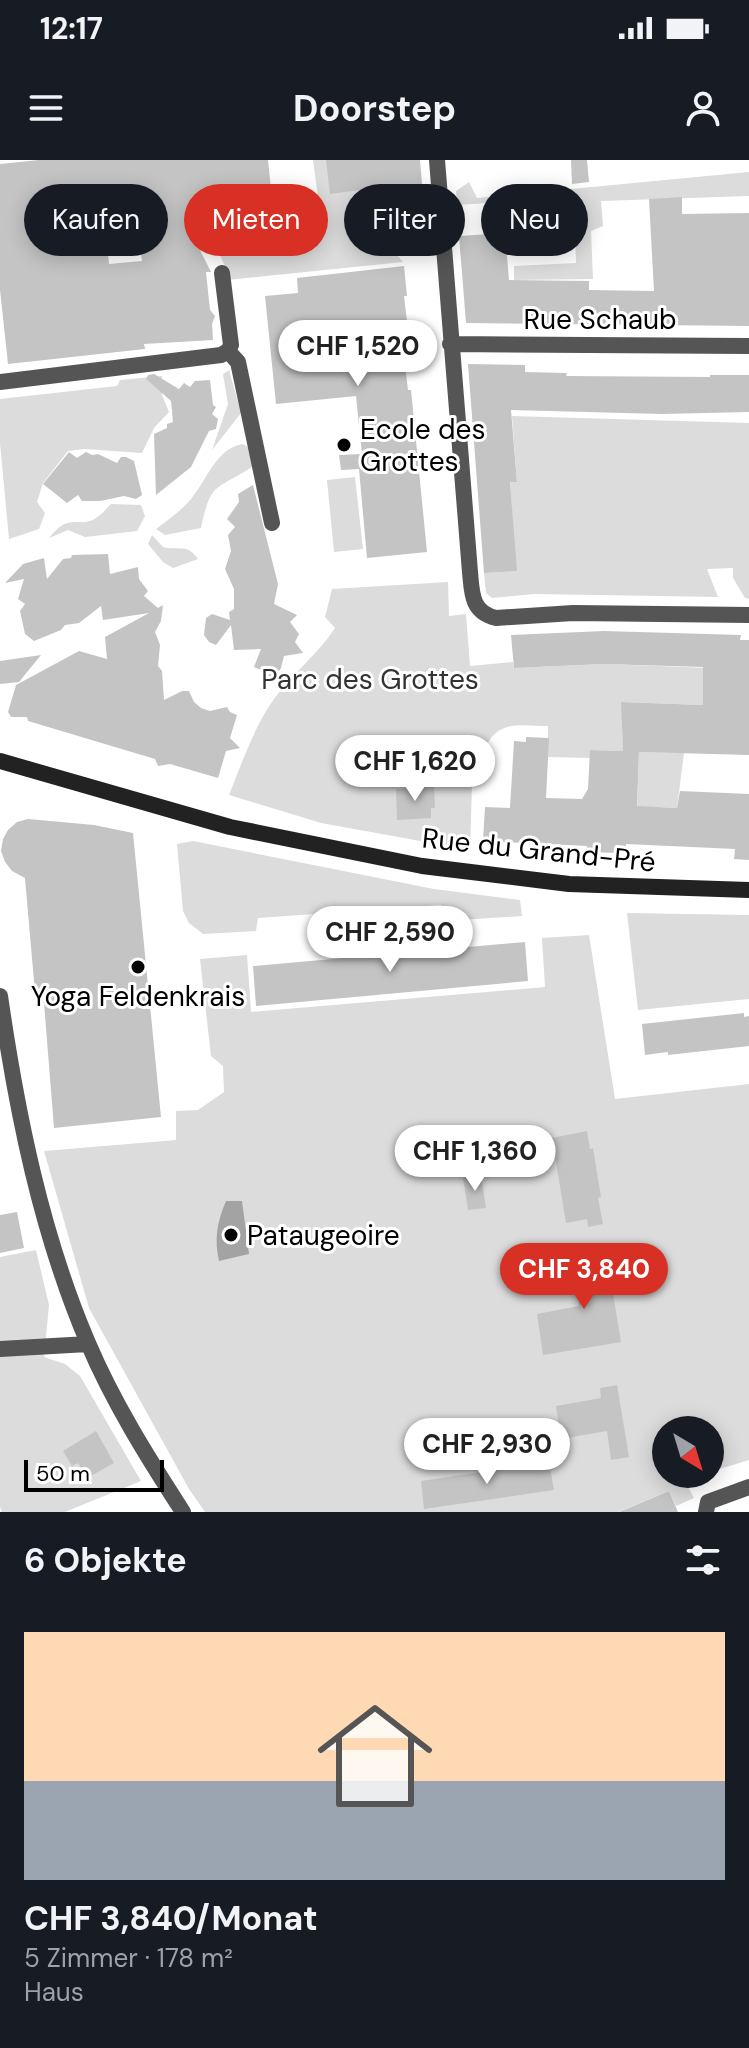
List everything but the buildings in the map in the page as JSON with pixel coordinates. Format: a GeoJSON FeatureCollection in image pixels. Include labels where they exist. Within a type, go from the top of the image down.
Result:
{"type":"FeatureCollection","features":[{"type":"Feature","properties":{"kind":"main road","name":"Rue du Grand-Pré"},"geometry":{"type":"LineString","coordinates":[[0,761],[230,827],[361,855],[494,876],[569,884],[749,890]]}},
{"type":"Feature","properties":{"kind":"street"},"geometry":{"type":"LineString","coordinates":[[437,160],[473,601],[478,609],[485,616],[496,618],[573,613],[749,615]]}},
{"type":"Feature","properties":{"kind":"street"},"geometry":{"type":"LineString","coordinates":[[0,382],[221,355],[231,345],[222,273]]}},
{"type":"Feature","properties":{"kind":"street","name":"Rue Schaub"},"geometry":{"type":"LineString","coordinates":[[450,344],[749,346]]}},
{"type":"Feature","properties":{"kind":"street"},"geometry":{"type":"LineString","coordinates":[[228,351],[238,362],[272,523]]}},
{"type":"Feature","properties":{"kind":"street"},"geometry":{"type":"LineString","coordinates":[[0,996],[15,1084],[52,1249],[88,1344],[142,1446],[183,1512]]}},
{"type":"Feature","properties":{"kind":"street"},"geometry":{"type":"LineString","coordinates":[[0,1349],[88,1344]]}},
{"type":"Feature","properties":{"kind":"street"},"geometry":{"type":"LineString","coordinates":[[706,1512],[708,1502],[714,1498],[749,1487]]}},
{"type":"Feature","properties":{"kind":"green space"},"geometry":{"type":"Polygon","coordinates":[[[313,160],[386,160],[388,184],[344,184],[344,256],[398,256],[403,262],[227,280],[228,273],[220,256],[328,256],[328,184],[316,184],[313,160]]]}},
{"type":"Feature","properties":{"kind":"green space"},"geometry":{"type":"Polygon","coordinates":[[[749,172],[749,196],[601,201],[603,226],[591,231],[593,279],[514,280],[514,266],[576,263],[576,256],[588,256],[588,187],[749,172]]]}},
{"type":"Feature","properties":{"kind":"green space"},"geometry":{"type":"Polygon","coordinates":[[[469,182],[477,198],[481,198],[481,203],[465,204],[465,185],[469,182]]]}},
{"type":"Feature","properties":{"kind":"green space"},"geometry":{"type":"Polygon","coordinates":[[[229,370],[241,413],[212,450],[228,404],[223,374],[229,370]]]}},
{"type":"Feature","properties":{"kind":"green space"},"geometry":{"type":"Polygon","coordinates":[[[162,376],[162,395],[169,412],[154,428],[142,453],[85,449],[68,451],[43,483],[37,502],[45,513],[39,529],[9,539],[0,443],[0,399],[117,386],[120,380],[162,376]]]}},
{"type":"Feature","properties":{"kind":"green space"},"geometry":{"type":"Polygon","coordinates":[[[512,416],[749,423],[749,599],[745,598],[733,578],[733,568],[707,569],[718,597],[535,594],[492,598],[486,593],[484,573],[516,571],[510,482],[517,482],[512,416]]]}},
{"type":"Feature","properties":{"kind":"green space"},"geometry":{"type":"Polygon","coordinates":[[[243,444],[249,448],[252,467],[216,489],[208,502],[201,528],[165,535],[156,529],[187,503],[219,458],[243,444]]]}},
{"type":"Feature","properties":{"kind":"green space"},"geometry":{"type":"Polygon","coordinates":[[[355,477],[363,549],[334,552],[327,480],[355,477]]]}},
{"type":"Feature","properties":{"kind":"green space"},"geometry":{"type":"Polygon","coordinates":[[[111,504],[141,505],[145,516],[137,531],[85,537],[68,530],[49,538],[63,525],[96,518],[111,504]]]}},
{"type":"Feature","properties":{"kind":"green space"},"geometry":{"type":"Polygon","coordinates":[[[152,535],[163,547],[186,549],[198,559],[173,568],[163,562],[148,544],[152,535]]]}},
{"type":"Feature","properties":{"kind":"green space","name":"Parc des Grottes"},"geometry":{"type":"Polygon","coordinates":[[[448,582],[449,616],[466,614],[470,666],[513,662],[514,668],[603,664],[739,669],[703,705],[622,702],[623,751],[590,750],[590,758],[548,757],[548,726],[513,726],[498,731],[487,745],[465,743],[473,753],[470,850],[321,823],[229,795],[267,709],[335,628],[325,617],[332,589],[448,582]]]}},
{"type":"Feature","properties":{"kind":"green space"},"geometry":{"type":"Polygon","coordinates":[[[639,752],[684,753],[677,808],[658,807],[637,811],[639,752]]]}},
{"type":"Feature","properties":{"kind":"green space"},"geometry":{"type":"Polygon","coordinates":[[[193,841],[434,889],[520,900],[522,916],[458,920],[441,905],[258,918],[256,931],[203,934],[189,923],[183,911],[177,844],[193,841]]]}},
{"type":"Feature","properties":{"kind":"green space"},"geometry":{"type":"Polygon","coordinates":[[[627,913],[749,915],[749,999],[638,1010],[627,913]]]}},
{"type":"Feature","properties":{"kind":"green space"},"geometry":{"type":"Polygon","coordinates":[[[589,935],[615,1099],[749,1084],[749,1460],[724,1468],[724,1416],[652,1416],[652,1488],[689,1488],[694,1498],[676,1506],[669,1491],[618,1512],[205,1512],[189,1489],[89,1308],[44,1151],[176,1140],[176,1111],[198,1110],[224,1092],[223,1066],[211,1056],[200,959],[247,955],[251,1012],[545,987],[542,938],[589,935]]]}},
{"type":"Feature","properties":{"kind":"green space"},"geometry":{"type":"Polygon","coordinates":[[[36,1250],[49,1305],[44,1357],[65,1364],[80,1376],[141,1481],[65,1512],[2,1512],[0,1257],[36,1250]]]}},
{"type":"Feature","properties":{"kind":"shaded area","name":"Pataugeoire"},"geometry":{"type":"Polygon","coordinates":[[[226,1201],[242,1201],[249,1254],[219,1261],[217,1231],[226,1201]]]}},
{"type":"Feature","properties":{"kind":"place","name":"Ecole des Grottes"},"geometry":{"type":"Point","coordinates":[344,445]}},
{"type":"Feature","properties":{"kind":"place","name":"Yoga Feldenkrais"},"geometry":{"type":"Point","coordinates":[138,967]}},
{"type":"Feature","properties":{"kind":"place","name":"Pataugeoire"},"geometry":{"type":"Point","coordinates":[231,1235]}}]}
